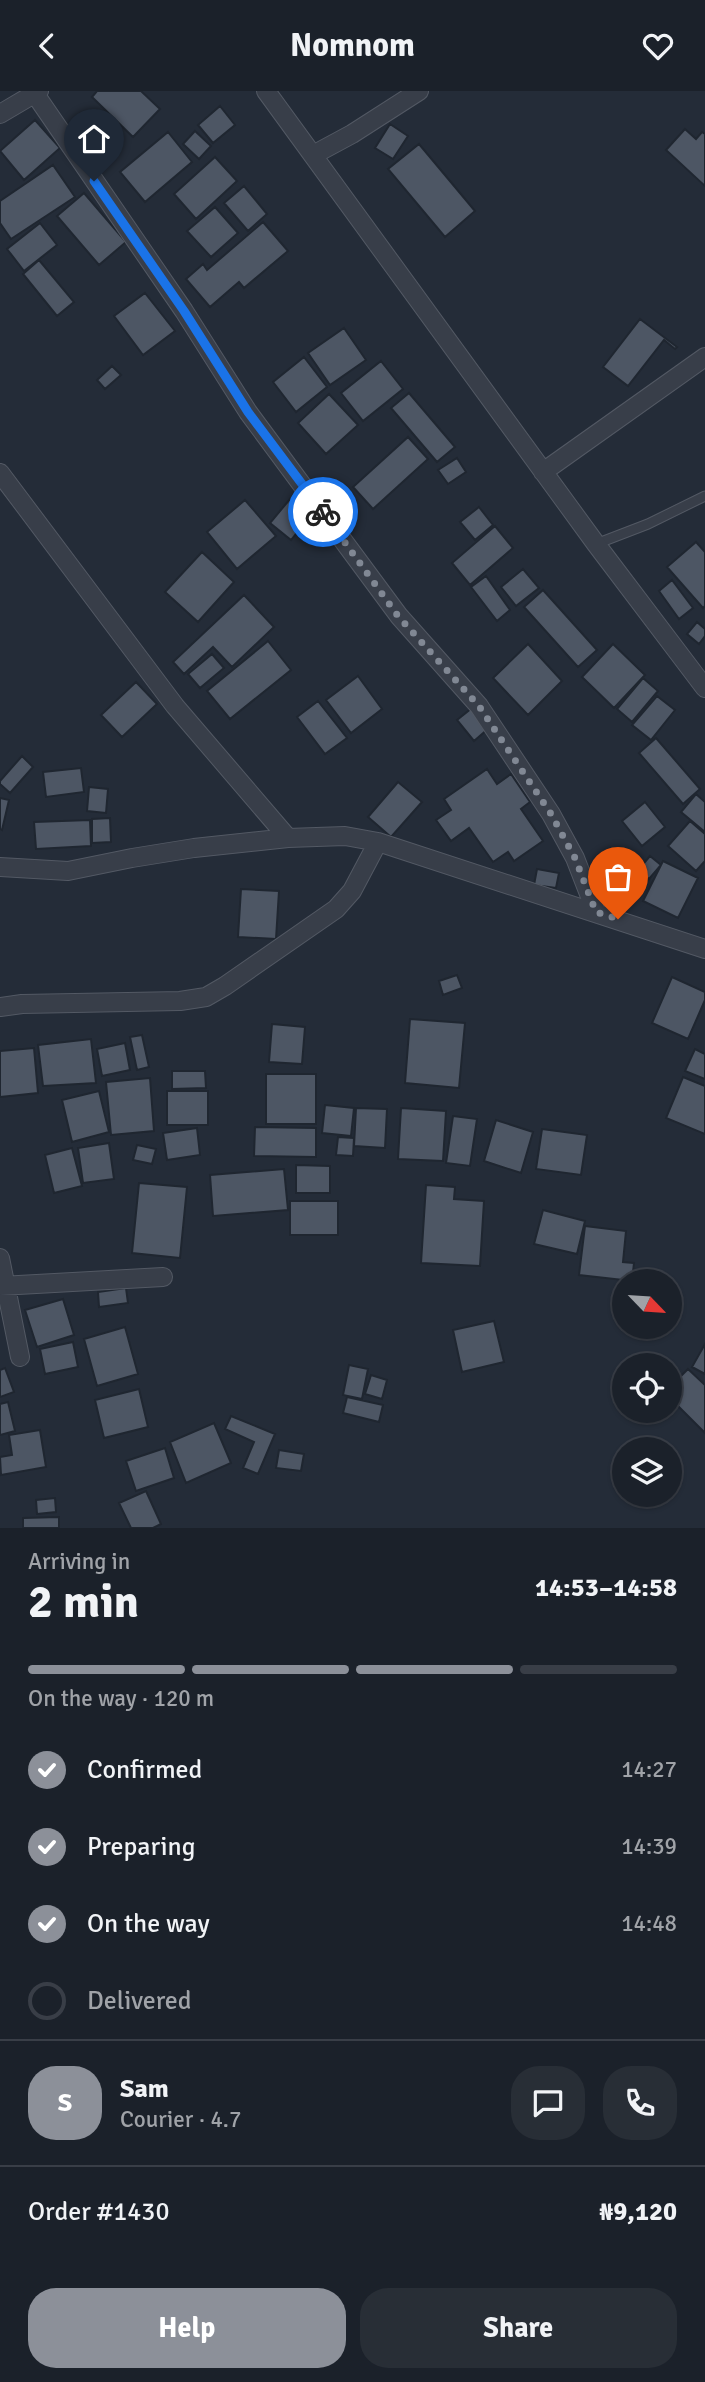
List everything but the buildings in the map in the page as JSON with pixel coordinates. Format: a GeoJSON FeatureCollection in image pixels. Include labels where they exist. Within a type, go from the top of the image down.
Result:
{"type":"FeatureCollection","features":[{"type":"Feature","properties":{"kind":"street"},"geometry":{"type":"LineString","coordinates":[[266,91],[543,472],[705,688]]}},
{"type":"Feature","properties":{"kind":"street"},"geometry":{"type":"LineString","coordinates":[[313,155],[352,134],[419,91]]}},
{"type":"Feature","properties":{"kind":"street"},"geometry":{"type":"LineString","coordinates":[[0,114],[30,94],[184,311],[248,412],[398,616],[479,706],[551,814],[575,858],[596,912]]}},
{"type":"Feature","properties":{"kind":"street"},"geometry":{"type":"LineString","coordinates":[[543,472],[705,357]]}},
{"type":"Feature","properties":{"kind":"street"},"geometry":{"type":"LineString","coordinates":[[0,473],[175,706],[288,838]]}},
{"type":"Feature","properties":{"kind":"street"},"geometry":{"type":"LineString","coordinates":[[0,867],[68,871],[194,848],[288,838],[345,836],[378,842],[705,949]]}},
{"type":"Feature","properties":{"kind":"street"},"geometry":{"type":"LineString","coordinates":[[0,1007],[22,1004],[180,1001],[206,997],[336,909],[352,891],[378,842]]}},
{"type":"Feature","properties":{"kind":"street"},"geometry":{"type":"LineString","coordinates":[[0,1258],[3,1285],[20,1357]]}},
{"type":"Feature","properties":{"kind":"street"},"geometry":{"type":"LineString","coordinates":[[3,1285],[163,1277]]}},
{"type":"Feature","properties":{"kind":"lane"},"geometry":{"type":"LineString","coordinates":[[596,544],[648,524],[705,496]]}},
{"type":"Feature","properties":{"kind":"way so far"},"geometry":{"type":"LineString","coordinates":[[323,512],[398,616],[479,706],[551,814],[575,858],[596,912],[618,919]]}},
{"type":"Feature","properties":{"kind":"route"},"geometry":{"type":"LineString","coordinates":[[94,181],[184,311],[248,412],[323,512]]}}]}
